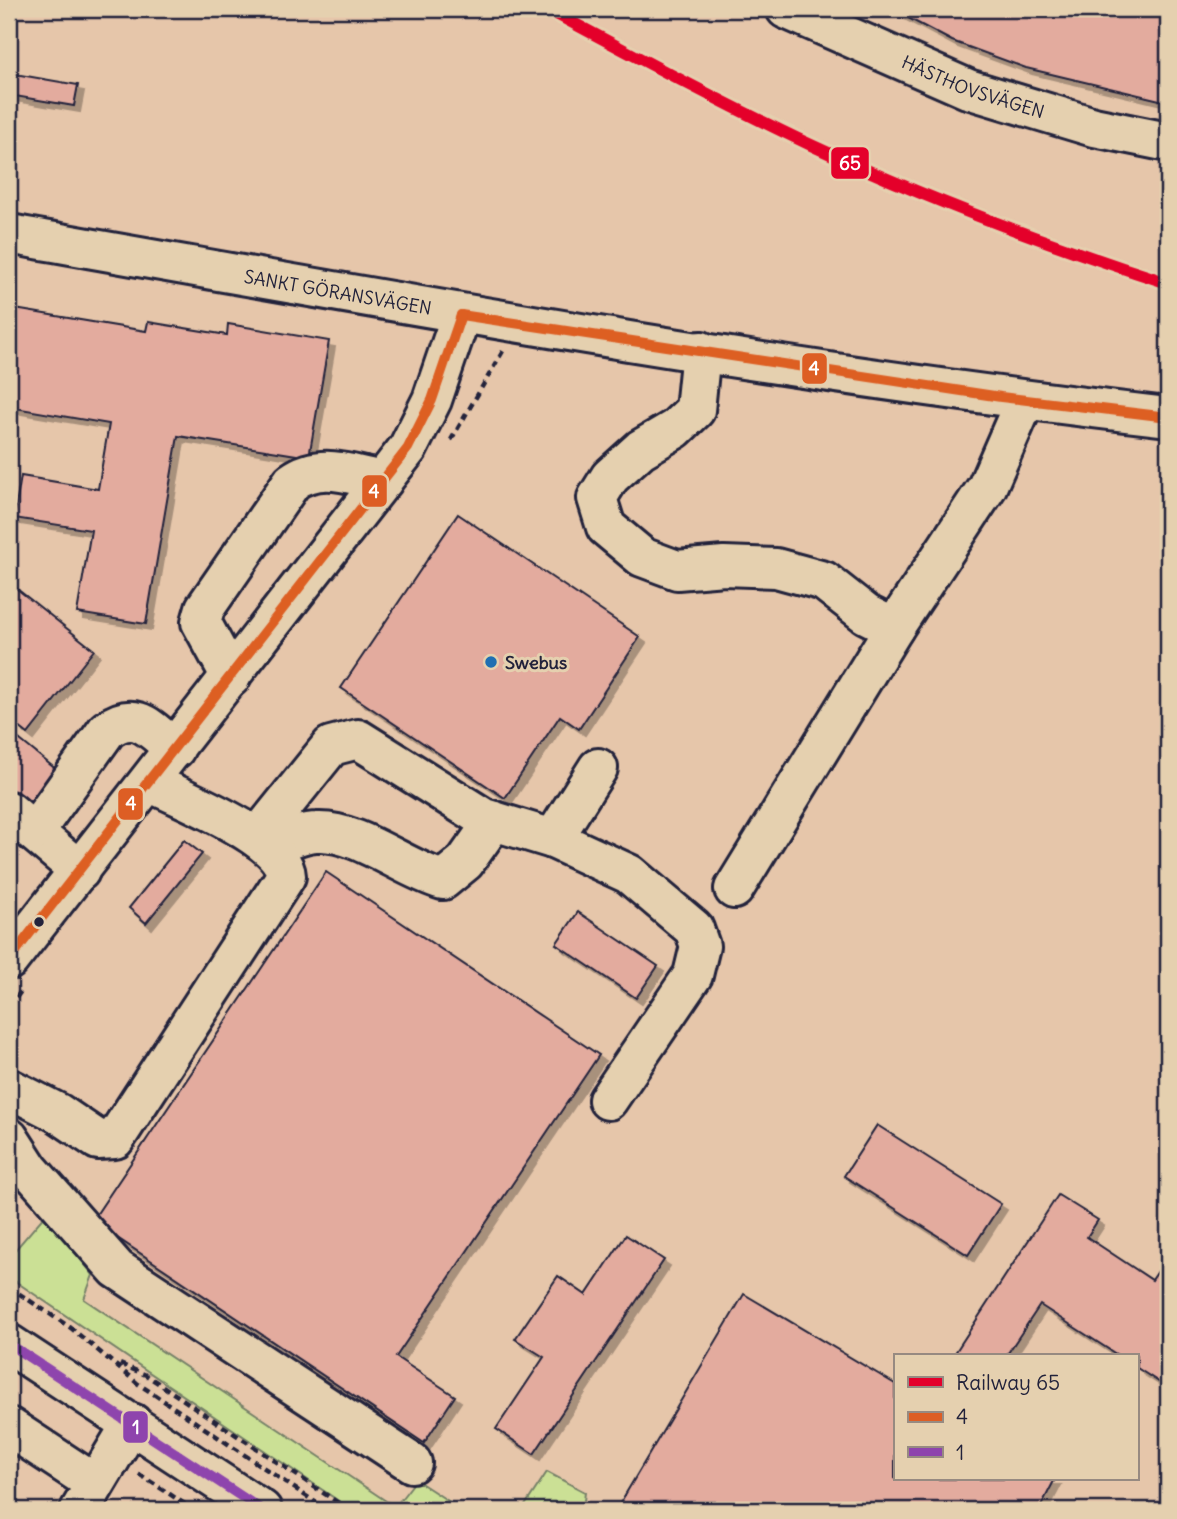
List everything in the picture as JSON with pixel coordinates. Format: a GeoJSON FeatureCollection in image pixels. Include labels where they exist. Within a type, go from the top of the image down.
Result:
{"type":"FeatureCollection","features":[{"type":"Feature","properties":{"kind":"street","name":"HÄSTHOVSVÄGEN"},"geometry":{"type":"LineString","coordinates":[[786,9],[968,89],[1094,127],[1168,142]]}},
{"type":"Feature","properties":{"kind":"street","name":"SANKT GÖRANSVÄGEN"},"geometry":{"type":"LineString","coordinates":[[9,234],[461,315],[1025,400],[1168,417]]}},
{"type":"Feature","properties":{"kind":"street"},"geometry":{"type":"LineString","coordinates":[[9,960],[408,448],[432,400],[461,315]]}},
{"type":"Feature","properties":{"kind":"street"},"geometry":{"type":"LineString","coordinates":[[701,351],[695,410],[675,429],[640,449],[610,477],[597,498],[606,527],[642,556],[677,570],[724,566],[776,568],[824,580],[866,614],[894,628]]}},
{"type":"Feature","properties":{"kind":"street"},"geometry":{"type":"LineString","coordinates":[[734,889],[894,628],[987,487],[1025,400]]}},
{"type":"Feature","properties":{"kind":"street"},"geometry":{"type":"LineString","coordinates":[[231,677],[201,622],[205,608],[292,482],[307,472],[323,470],[383,481]]}},
{"type":"Feature","properties":{"kind":"street"},"geometry":{"type":"LineString","coordinates":[[80,871],[22,821],[107,730],[120,721],[129,718],[141,723],[175,749]]}},
{"type":"Feature","properties":{"kind":"street"},"geometry":{"type":"LineString","coordinates":[[264,842],[331,746],[358,739],[494,821],[553,839],[629,874],[694,929],[701,946],[693,975],[608,1100]]}},
{"type":"Feature","properties":{"kind":"street"},"geometry":{"type":"LineString","coordinates":[[553,839],[598,768]]}},
{"type":"Feature","properties":{"kind":"street"},"geometry":{"type":"LineString","coordinates":[[9,1088],[58,1113],[98,1140],[115,1139],[286,876],[286,864],[264,842],[150,782]]}},
{"type":"Feature","properties":{"kind":"street"},"geometry":{"type":"LineString","coordinates":[[264,842],[317,832],[361,842],[423,874],[443,880],[465,862],[494,821]]}},
{"type":"Feature","properties":{"kind":"street"},"geometry":{"type":"LineString","coordinates":[[9,1138],[29,1169],[117,1269],[412,1463]]}},
{"type":"Feature","properties":{"kind":"street"},"geometry":{"type":"LineString","coordinates":[[9,1344],[262,1510]]}},
{"type":"Feature","properties":{"kind":"street"},"geometry":{"type":"LineString","coordinates":[[9,1427],[87,1497],[132,1423]]}},
{"type":"Feature","properties":{"kind":"path"},"geometry":{"type":"LineString","coordinates":[[9,1287],[71,1328],[116,1362],[137,1383],[327,1510]]}},
{"type":"Feature","properties":{"kind":"path"},"geometry":{"type":"LineString","coordinates":[[116,1362],[146,1375],[349,1510]]}},
{"type":"Feature","properties":{"kind":"green space"},"geometry":{"type":"Polygon","coordinates":[[[45,1215],[93,1275],[84,1299],[395,1507],[416,1480],[462,1510],[352,1510],[9,1277],[9,1257],[45,1215]]]}},
{"type":"Feature","properties":{"kind":"green space"},"geometry":{"type":"Polygon","coordinates":[[[547,1472],[585,1492],[583,1510],[522,1510],[547,1472]]]}},
{"type":"Feature","properties":{"kind":"building"},"geometry":{"type":"Polygon","coordinates":[[[891,9],[1168,9],[1168,102],[1026,68],[952,41],[891,9]]]}},
{"type":"Feature","properties":{"kind":"building"},"geometry":{"type":"Polygon","coordinates":[[[9,73],[78,85],[74,106],[9,95],[9,73]]]}},
{"type":"Feature","properties":{"kind":"building"},"geometry":{"type":"Polygon","coordinates":[[[9,308],[146,331],[148,322],[227,335],[228,324],[329,341],[309,457],[178,436],[146,624],[77,613],[91,530],[14,518],[21,476],[98,489],[109,424],[9,407],[9,308]]]}},
{"type":"Feature","properties":{"kind":"building","name":"Swebus"},"geometry":{"type":"Polygon","coordinates":[[[458,514],[640,637],[579,729],[560,716],[505,798],[341,688],[458,514]]]}},
{"type":"Feature","properties":{"kind":"building"},"geometry":{"type":"Polygon","coordinates":[[[12,585],[94,650],[28,734],[9,719],[9,589],[12,585]]]}},
{"type":"Feature","properties":{"kind":"building"},"geometry":{"type":"Polygon","coordinates":[[[9,731],[58,771],[22,815],[9,805],[9,731]]]}},
{"type":"Feature","properties":{"kind":"building"},"geometry":{"type":"Polygon","coordinates":[[[184,840],[202,854],[146,923],[129,908],[184,840]]]}},
{"type":"Feature","properties":{"kind":"building"},"geometry":{"type":"Polygon","coordinates":[[[326,872],[599,1055],[396,1357],[455,1396],[424,1443],[92,1221],[326,872]]]}},
{"type":"Feature","properties":{"kind":"building"},"geometry":{"type":"Polygon","coordinates":[[[578,912],[658,966],[636,998],[556,944],[578,912]]]}},
{"type":"Feature","properties":{"kind":"building"},"geometry":{"type":"Polygon","coordinates":[[[877,1125],[1001,1204],[968,1255],[844,1176],[877,1125]]]}},
{"type":"Feature","properties":{"kind":"building"},"geometry":{"type":"Polygon","coordinates":[[[1058,1195],[1098,1220],[1087,1237],[1152,1280],[1165,1261],[1168,1263],[1168,1388],[1138,1369],[1138,1354],[1116,1354],[1040,1305],[1007,1354],[954,1354],[1058,1195]]]}},
{"type":"Feature","properties":{"kind":"building"},"geometry":{"type":"Polygon","coordinates":[[[626,1235],[664,1260],[534,1454],[496,1429],[544,1357],[515,1339],[558,1276],[586,1295],[626,1235]]]}},
{"type":"Feature","properties":{"kind":"building"},"geometry":{"type":"Polygon","coordinates":[[[744,1294],[894,1383],[894,1480],[1054,1480],[1039,1510],[616,1510],[744,1294]]]}},
{"type":"Feature","properties":{"kind":"rail line","name":"65"},"geometry":{"type":"LineString","coordinates":[[547,9],[745,113],[855,165],[988,220],[1168,283]]}},
{"type":"Feature","properties":{"kind":"transit line","name":"4"},"geometry":{"type":"LineString","coordinates":[[461,315],[1001,397],[1168,417]]}},
{"type":"Feature","properties":{"kind":"transit line","name":"4"},"geometry":{"type":"LineString","coordinates":[[9,960],[408,448],[432,400],[461,315]]}},
{"type":"Feature","properties":{"kind":"transit line","name":"1"},"geometry":{"type":"LineString","coordinates":[[9,1344],[262,1510]]}},
{"type":"Feature","properties":{"kind":"place","name":"Swebus"},"geometry":{"type":"Point","coordinates":[491,662]}}]}
